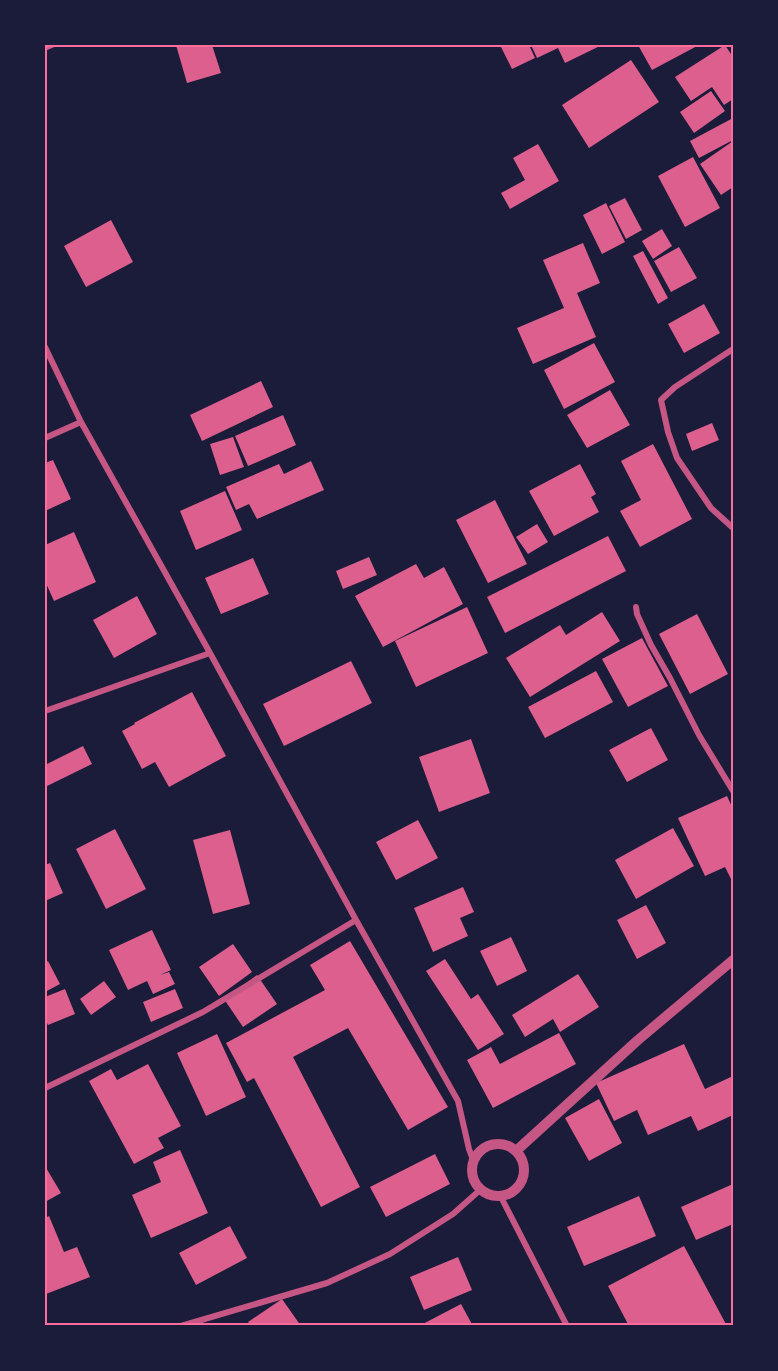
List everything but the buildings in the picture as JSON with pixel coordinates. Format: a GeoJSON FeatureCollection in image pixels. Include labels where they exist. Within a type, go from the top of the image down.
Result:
{"type":"FeatureCollection","features":[{"type":"Feature","properties":{"kind":"street"},"geometry":{"type":"LineString","coordinates":[[45,347],[81,422],[458,1101],[474,1160]]}},
{"type":"Feature","properties":{"kind":"street"},"geometry":{"type":"LineString","coordinates":[[733,349],[675,387],[661,400],[677,458],[711,508],[733,528]]}},
{"type":"Feature","properties":{"kind":"street"},"geometry":{"type":"LineString","coordinates":[[45,438],[81,422]]}},
{"type":"Feature","properties":{"kind":"street"},"geometry":{"type":"LineString","coordinates":[[636,607],[651,645],[699,735],[733,790]]}},
{"type":"Feature","properties":{"kind":"street"},"geometry":{"type":"LineString","coordinates":[[45,711],[210,653]]}},
{"type":"Feature","properties":{"kind":"street"},"geometry":{"type":"LineString","coordinates":[[45,1088],[203,1012],[356,920]]}},
{"type":"Feature","properties":{"kind":"street"},"geometry":{"type":"LineString","coordinates":[[516,1151],[638,1040],[733,960]]}},
{"type":"Feature","properties":{"kind":"street"},"geometry":{"type":"LineString","coordinates":[[492,1144],[500,1144],[516,1151],[522,1157],[525,1166],[522,1183],[510,1195],[501,1197],[486,1194],[475,1184],[472,1176],[471,1168],[474,1160],[478,1153],[492,1144]]}},
{"type":"Feature","properties":{"kind":"street"},"geometry":{"type":"LineString","coordinates":[[180,1326],[327,1283],[399,1248],[453,1214],[480,1190]]}},
{"type":"Feature","properties":{"kind":"street"},"geometry":{"type":"LineString","coordinates":[[501,1197],[567,1326]]}}]}
